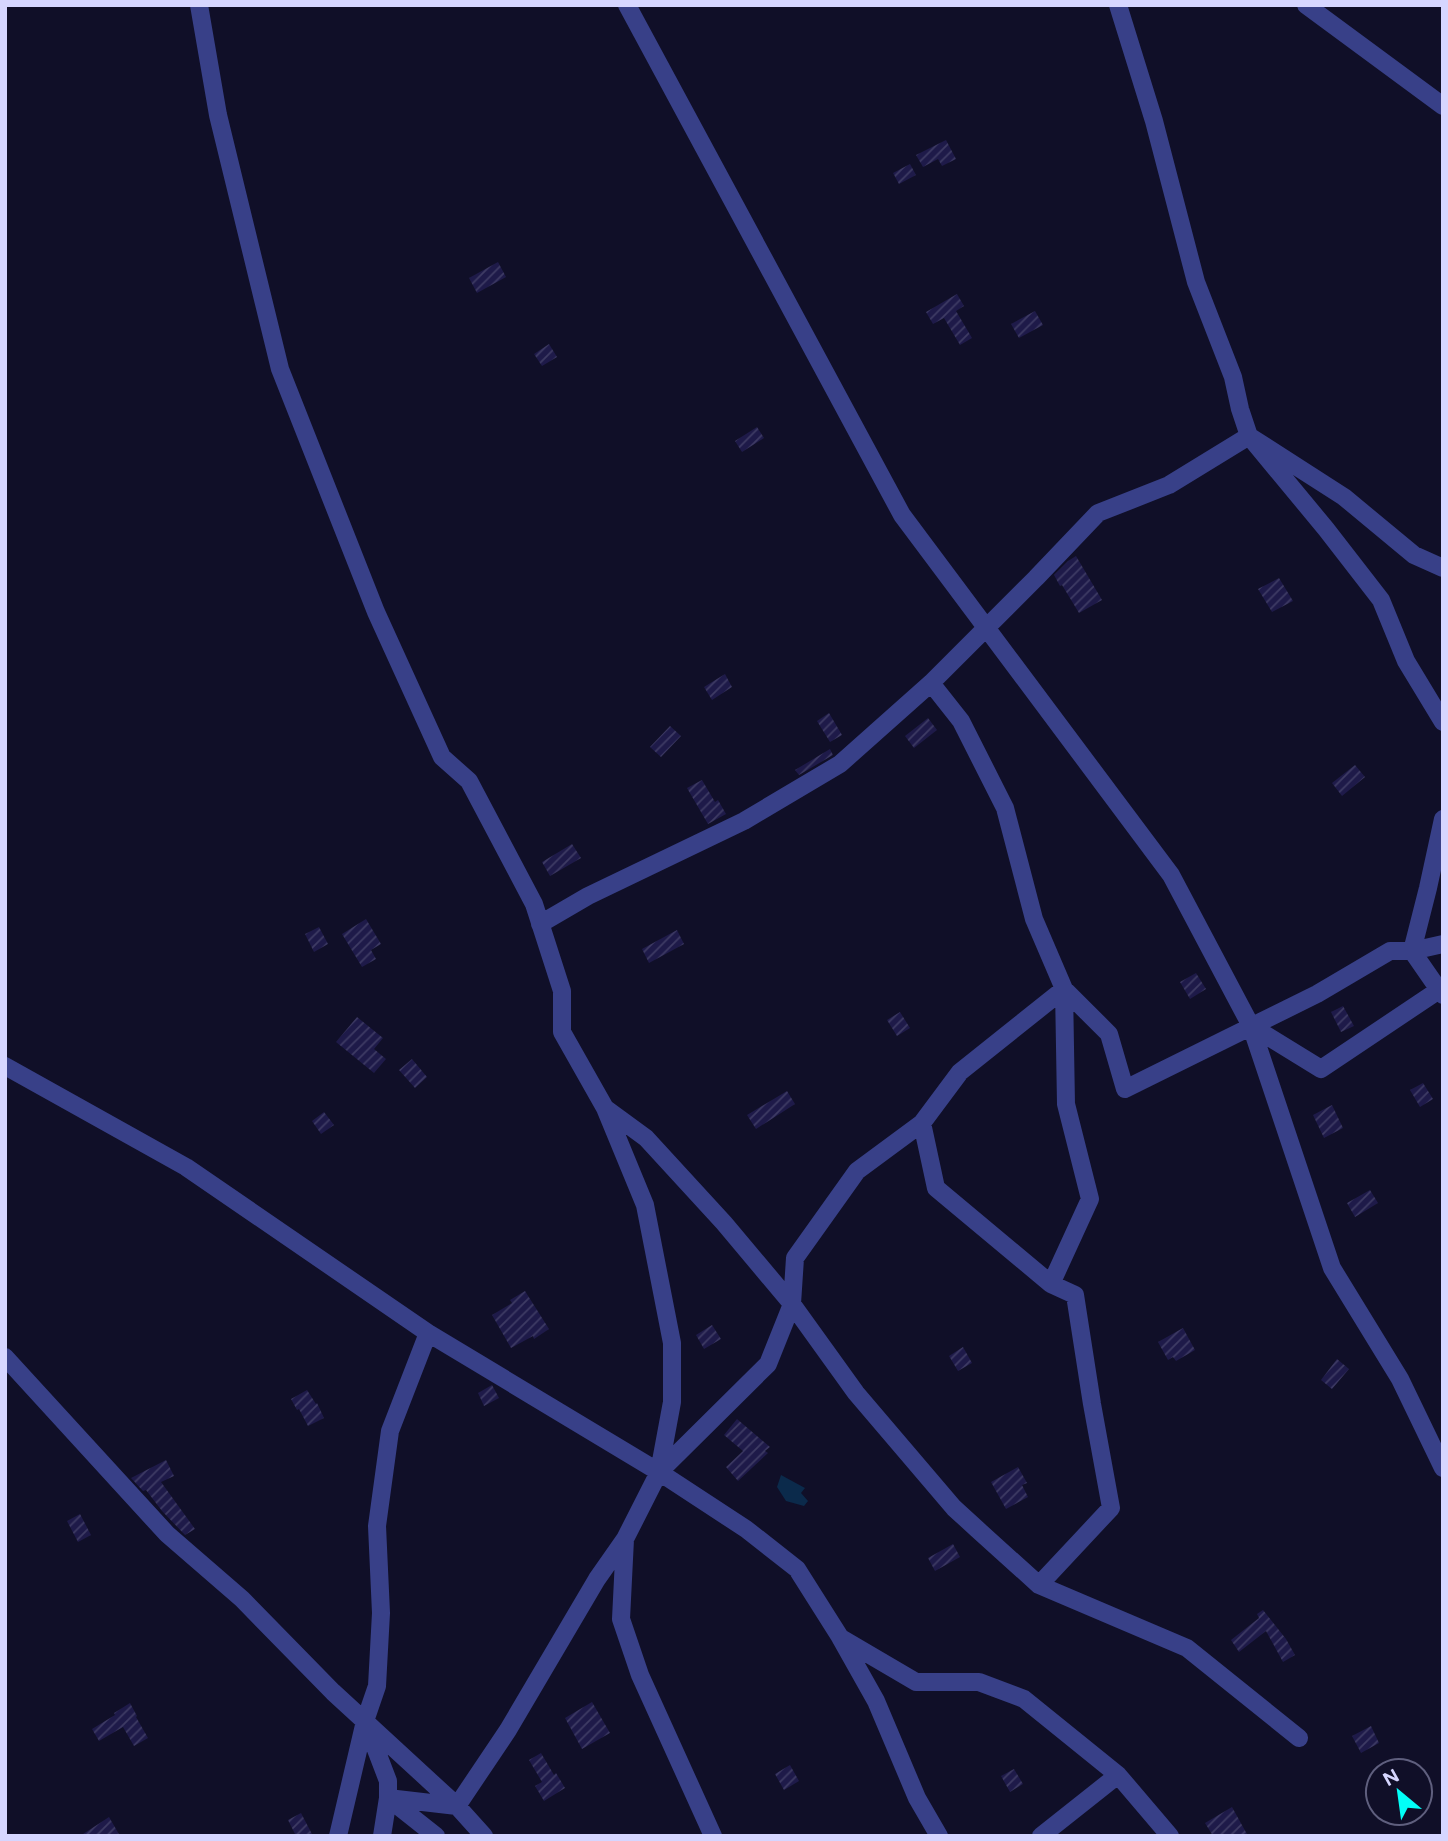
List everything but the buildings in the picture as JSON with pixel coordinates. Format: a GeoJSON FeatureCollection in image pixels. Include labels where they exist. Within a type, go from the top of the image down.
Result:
{"type":"FeatureCollection","features":[{"type":"Feature","properties":{"kind":"street"},"geometry":{"type":"LineString","coordinates":[[199,5],[218,115],[280,369],[376,612],[442,757],[469,781],[534,904],[562,991],[562,1032],[605,1108],[645,1205],[672,1342],[672,1402],[659,1472],[625,1539],[597,1578],[508,1730],[457,1806]]}},
{"type":"Feature","properties":{"kind":"street"},"geometry":{"type":"LineString","coordinates":[[627,5],[902,515],[1171,875],[1251,1026],[1332,1268],[1400,1379],[1443,1468]]}},
{"type":"Feature","properties":{"kind":"street"},"geometry":{"type":"LineString","coordinates":[[1118,5],[1154,121],[1196,282],[1233,377],[1249,436],[1381,600],[1406,661],[1443,722]]}},
{"type":"Feature","properties":{"kind":"street"},"geometry":{"type":"LineString","coordinates":[[1306,5],[1443,106]]}},
{"type":"Feature","properties":{"kind":"street"},"geometry":{"type":"LineString","coordinates":[[540,924],[588,896],[744,821],[840,764],[931,683],[1098,513],[1169,485],[1249,436]]}},
{"type":"Feature","properties":{"kind":"street"},"geometry":{"type":"LineString","coordinates":[[1249,436],[1344,497],[1414,555],[1443,568]]}},
{"type":"Feature","properties":{"kind":"street"},"geometry":{"type":"LineString","coordinates":[[931,683],[961,720],[1005,808],[1034,919],[1064,989],[1109,1034],[1125,1089],[1317,995],[1390,951],[1412,951],[1443,944]]}},
{"type":"Feature","properties":{"kind":"street"},"geometry":{"type":"LineString","coordinates":[[1251,1026],[1321,1069],[1441,993],[1412,951],[1443,820]]}},
{"type":"Feature","properties":{"kind":"street"},"geometry":{"type":"LineString","coordinates":[[659,1472],[768,1364],[792,1304],[795,1258],[857,1171],[922,1123],[960,1072],[1064,989]]}},
{"type":"Feature","properties":{"kind":"street"},"geometry":{"type":"LineString","coordinates":[[1051,1284],[1090,1199],[1066,1104],[1064,989]]}},
{"type":"Feature","properties":{"kind":"street"},"geometry":{"type":"LineString","coordinates":[[5,1066],[186,1167],[428,1333],[659,1472],[746,1529],[797,1569],[876,1701],[917,1798],[939,1836]]}},
{"type":"Feature","properties":{"kind":"street"},"geometry":{"type":"LineString","coordinates":[[605,1108],[646,1138],[724,1223],[792,1304],[856,1392],[954,1508],[1039,1585],[1187,1648],[1299,1738]]}},
{"type":"Feature","properties":{"kind":"street"},"geometry":{"type":"LineString","coordinates":[[922,1123],[936,1188],[1051,1284],[1075,1295],[1111,1508],[1039,1585]]}},
{"type":"Feature","properties":{"kind":"street"},"geometry":{"type":"LineString","coordinates":[[338,1836],[365,1721],[377,1686],[381,1613],[377,1526],[390,1432],[428,1333]]}},
{"type":"Feature","properties":{"kind":"street"},"geometry":{"type":"LineString","coordinates":[[5,1357],[167,1534],[242,1599],[333,1692],[457,1806],[484,1836]]}},
{"type":"Feature","properties":{"kind":"street"},"geometry":{"type":"LineString","coordinates":[[625,1539],[621,1619],[640,1675],[713,1836]]}},
{"type":"Feature","properties":{"kind":"street"},"geometry":{"type":"LineString","coordinates":[[840,1637],[916,1682],[979,1682],[1024,1699],[1118,1776],[1170,1836]]}},
{"type":"Feature","properties":{"kind":"street"},"geometry":{"type":"LineString","coordinates":[[365,1721],[388,1781],[382,1836]]}},
{"type":"Feature","properties":{"kind":"street"},"geometry":{"type":"LineString","coordinates":[[1041,1836],[1118,1776]]}},
{"type":"Feature","properties":{"kind":"street"},"geometry":{"type":"LineString","coordinates":[[388,1798],[457,1806]]}},
{"type":"Feature","properties":{"kind":"street"},"geometry":{"type":"LineString","coordinates":[[388,1798],[436,1836]]}},
{"type":"Feature","properties":{"kind":"water"},"geometry":{"type":"Polygon","coordinates":[[[781,1475],[805,1488],[801,1493],[808,1501],[804,1506],[786,1501],[777,1487],[781,1475]]]}}]}
